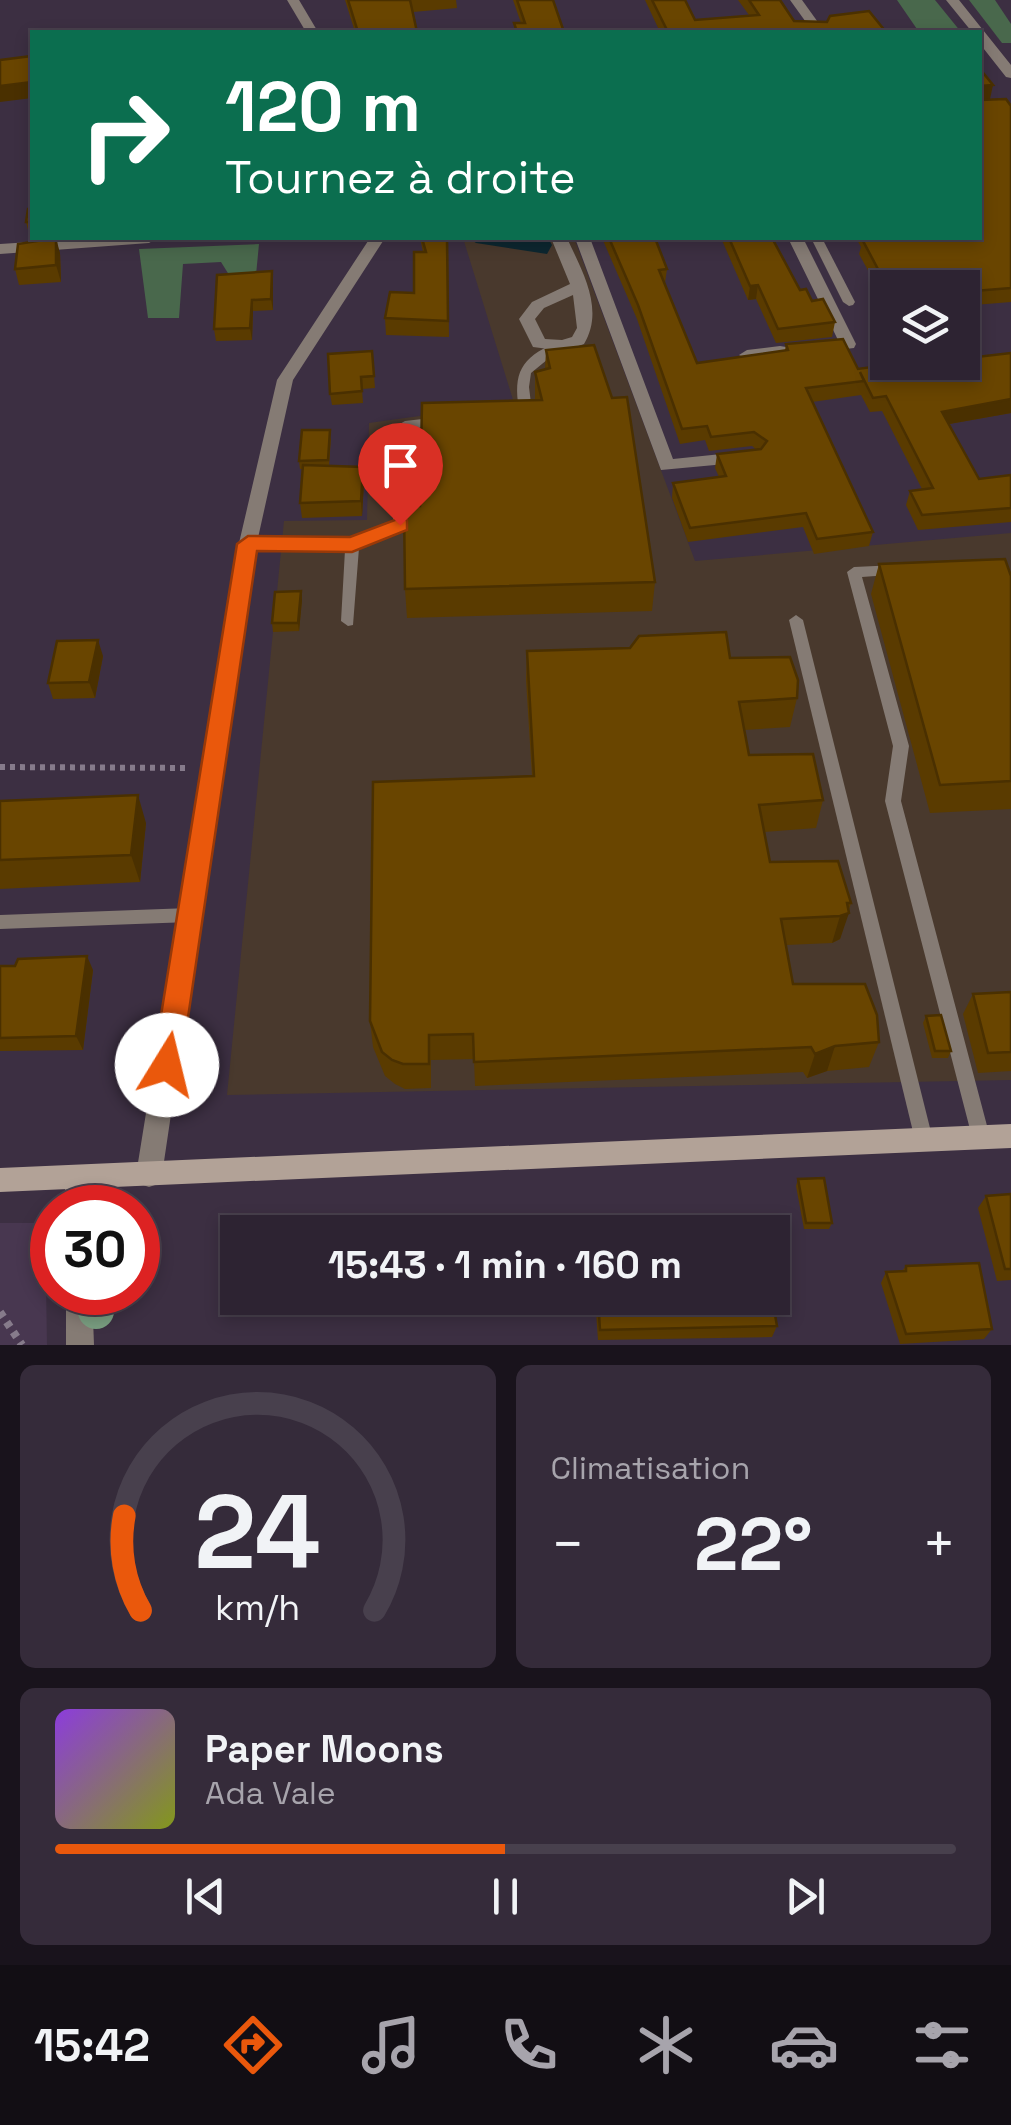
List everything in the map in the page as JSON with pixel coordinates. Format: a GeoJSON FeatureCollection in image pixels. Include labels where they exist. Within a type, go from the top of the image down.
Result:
{"type":"FeatureCollection","features":[{"type":"Feature","properties":{"kind":"main road"},"geometry":{"type":"LineString","coordinates":[[3,1182],[1011,1136]]}},
{"type":"Feature","properties":{"kind":"street"},"geometry":{"type":"LineString","coordinates":[[293,0],[311,30]]}},
{"type":"Feature","properties":{"kind":"street"},"geometry":{"type":"LineString","coordinates":[[796,0],[818,30]]}},
{"type":"Feature","properties":{"kind":"street"},"geometry":{"type":"LineString","coordinates":[[952,0],[976,30]]}},
{"type":"Feature","properties":{"kind":"street"},"geometry":{"type":"LineString","coordinates":[[982,38],[1011,74]]}},
{"type":"Feature","properties":{"kind":"street"},"geometry":{"type":"LineString","coordinates":[[0,249],[123,240]]}},
{"type":"Feature","properties":{"kind":"street"},"geometry":{"type":"LineString","coordinates":[[150,1176],[248,544],[285,380],[377,240]]}},
{"type":"Feature","properties":{"kind":"street"},"geometry":{"type":"LineString","coordinates":[[561,240],[580,285],[588,317],[584,333],[555,347],[539,343],[527,319],[538,304],[580,285]]}},
{"type":"Feature","properties":{"kind":"street"},"geometry":{"type":"LineString","coordinates":[[583,240],[668,466],[752,456]]}},
{"type":"Feature","properties":{"kind":"street"},"geometry":{"type":"LineString","coordinates":[[746,355],[848,344],[796,240]]}},
{"type":"Feature","properties":{"kind":"street"},"geometry":{"type":"LineString","coordinates":[[78,1178],[78,1185]]}},
{"type":"Feature","properties":{"kind":"street"},"geometry":{"type":"LineString","coordinates":[[80,1315],[80,1345]]}},
{"type":"Feature","properties":{"kind":"lane"},"geometry":{"type":"LineString","coordinates":[[817,240],[848,302]]}},
{"type":"Feature","properties":{"kind":"lane"},"geometry":{"type":"LineString","coordinates":[[509,414],[526,412],[520,379],[526,367],[555,347]]}},
{"type":"Feature","properties":{"kind":"lane"},"geometry":{"type":"LineString","coordinates":[[248,544],[352,545],[400,525],[405,424],[457,419]]}},
{"type":"Feature","properties":{"kind":"lane"},"geometry":{"type":"LineString","coordinates":[[348,620],[352,545]]}},
{"type":"Feature","properties":{"kind":"lane"},"geometry":{"type":"LineString","coordinates":[[913,569],[854,572],[901,746],[892,801],[981,1137]]}},
{"type":"Feature","properties":{"kind":"lane"},"geometry":{"type":"LineString","coordinates":[[796,620],[924,1140]]}},
{"type":"Feature","properties":{"kind":"lane"},"geometry":{"type":"LineString","coordinates":[[0,922],[190,914]]}},
{"type":"Feature","properties":{"kind":"path"},"geometry":{"type":"LineString","coordinates":[[0,767],[212,768]]}},
{"type":"Feature","properties":{"kind":"path"},"geometry":{"type":"LineString","coordinates":[[0,1312],[22,1345]]}},
{"type":"Feature","properties":{"kind":"shaded area"},"geometry":{"type":"Polygon","coordinates":[[[464,240],[575,240],[695,561],[1011,533],[1011,1080],[227,1095],[284,521],[367,520],[369,423],[514,403],[464,240]]]}},
{"type":"Feature","properties":{"kind":"shaded area"},"geometry":{"type":"Polygon","coordinates":[[[0,1223],[30,1223],[30,1315],[47,1315],[47,1345],[0,1345],[0,1223]]]}},
{"type":"Feature","properties":{"kind":"green space"},"geometry":{"type":"Polygon","coordinates":[[[897,0],[935,0],[959,30],[918,30],[897,0]]]}},
{"type":"Feature","properties":{"kind":"green space"},"geometry":{"type":"Polygon","coordinates":[[[969,0],[995,0],[1011,24],[1011,43],[1002,43],[969,0]]]}},
{"type":"Feature","properties":{"kind":"green space"},"geometry":{"type":"Polygon","coordinates":[[[259,244],[256,275],[231,278],[221,262],[183,264],[179,318],[148,318],[139,249],[259,244]]]}},
{"type":"Feature","properties":{"kind":"water"},"geometry":{"type":"Polygon","coordinates":[[[472,240],[549,240],[552,245],[547,254],[472,240]]]}},
{"type":"Feature","properties":{"kind":"building"},"geometry":{"type":"Polygon","coordinates":[[[348,0],[410,0],[417,30],[357,30],[348,0]]]}},
{"type":"Feature","properties":{"kind":"building"},"geometry":{"type":"Polygon","coordinates":[[[517,0],[553,0],[563,30],[516,30],[514,23],[525,23],[517,0]]]}},
{"type":"Feature","properties":{"kind":"building"},"geometry":{"type":"Polygon","coordinates":[[[652,0],[685,0],[695,20],[759,15],[749,0],[780,0],[794,21],[827,22],[830,16],[869,11],[884,30],[667,30],[652,0]]]}},
{"type":"Feature","properties":{"kind":"building"},"geometry":{"type":"Polygon","coordinates":[[[30,56],[30,82],[0,86],[0,60],[30,56]]]}},
{"type":"Feature","properties":{"kind":"building"},"geometry":{"type":"Polygon","coordinates":[[[982,71],[993,85],[982,86],[982,71]]]}},
{"type":"Feature","properties":{"kind":"building"},"geometry":{"type":"Polygon","coordinates":[[[1006,99],[1011,106],[1011,288],[980,291],[980,270],[878,270],[863,240],[982,240],[982,100],[1006,99]]]}},
{"type":"Feature","properties":{"kind":"building"},"geometry":{"type":"Polygon","coordinates":[[[56,240],[56,265],[15,269],[18,244],[56,240]]]}},
{"type":"Feature","properties":{"kind":"building"},"geometry":{"type":"Polygon","coordinates":[[[423,240],[447,240],[448,321],[385,318],[390,292],[414,293],[414,252],[426,252],[423,240]]]}},
{"type":"Feature","properties":{"kind":"building"},"geometry":{"type":"Polygon","coordinates":[[[610,240],[656,240],[667,269],[659,270],[697,363],[788,350],[786,344],[843,339],[858,369],[870,367],[870,380],[980,380],[980,357],[1011,353],[1011,399],[942,412],[979,479],[1011,475],[1011,508],[922,515],[910,491],[933,488],[886,396],[873,398],[860,372],[864,381],[806,388],[873,532],[817,539],[806,513],[690,528],[673,483],[726,476],[717,454],[761,449],[767,441],[754,432],[711,437],[707,426],[682,429],[638,305],[610,240]]]}},
{"type":"Feature","properties":{"kind":"building"},"geometry":{"type":"Polygon","coordinates":[[[730,240],[773,240],[800,290],[806,289],[812,301],[823,299],[835,322],[778,329],[758,285],[750,286],[730,240]]]}},
{"type":"Feature","properties":{"kind":"building"},"geometry":{"type":"Polygon","coordinates":[[[272,271],[271,299],[252,300],[250,328],[214,329],[217,275],[272,271]]]}},
{"type":"Feature","properties":{"kind":"building"},"geometry":{"type":"Polygon","coordinates":[[[594,345],[612,398],[627,397],[655,582],[405,589],[404,506],[420,506],[422,403],[542,400],[535,372],[550,368],[546,350],[594,345]]]}},
{"type":"Feature","properties":{"kind":"building"},"geometry":{"type":"Polygon","coordinates":[[[372,351],[374,376],[361,377],[362,391],[330,394],[328,354],[372,351]]]}},
{"type":"Feature","properties":{"kind":"building"},"geometry":{"type":"Polygon","coordinates":[[[302,430],[330,430],[328,460],[299,461],[302,430]]]}},
{"type":"Feature","properties":{"kind":"building"},"geometry":{"type":"Polygon","coordinates":[[[303,465],[363,467],[361,501],[300,503],[303,465]]]}},
{"type":"Feature","properties":{"kind":"building"},"geometry":{"type":"Polygon","coordinates":[[[1005,559],[1011,576],[1011,781],[940,785],[879,564],[1005,559]]]}},
{"type":"Feature","properties":{"kind":"building"},"geometry":{"type":"Polygon","coordinates":[[[301,591],[298,623],[272,623],[275,592],[301,591]]]}},
{"type":"Feature","properties":{"kind":"building"},"geometry":{"type":"Polygon","coordinates":[[[726,632],[730,658],[790,657],[798,680],[797,698],[739,702],[749,755],[813,754],[823,800],[759,805],[770,862],[838,861],[851,903],[847,903],[849,913],[840,916],[781,919],[793,984],[865,984],[877,1015],[879,1042],[835,1046],[815,1054],[811,1047],[474,1062],[473,1034],[429,1035],[429,1064],[392,1060],[382,1052],[370,1021],[373,782],[534,776],[527,651],[630,648],[639,636],[726,632]]]}},
{"type":"Feature","properties":{"kind":"building"},"geometry":{"type":"Polygon","coordinates":[[[98,640],[89,682],[48,683],[57,641],[98,640]]]}},
{"type":"Feature","properties":{"kind":"building"},"geometry":{"type":"Polygon","coordinates":[[[138,795],[131,855],[0,860],[0,801],[138,795]]]}},
{"type":"Feature","properties":{"kind":"building"},"geometry":{"type":"Polygon","coordinates":[[[87,956],[76,1036],[0,1038],[0,966],[15,966],[18,959],[87,956]]]}},
{"type":"Feature","properties":{"kind":"building"},"geometry":{"type":"Polygon","coordinates":[[[1011,992],[1011,1052],[988,1053],[973,994],[1011,992]]]}},
{"type":"Feature","properties":{"kind":"building"},"geometry":{"type":"Polygon","coordinates":[[[941,1015],[951,1051],[935,1051],[926,1016],[941,1015]]]}},
{"type":"Feature","properties":{"kind":"building"},"geometry":{"type":"Polygon","coordinates":[[[824,1178],[832,1223],[806,1223],[798,1179],[824,1178]]]}},
{"type":"Feature","properties":{"kind":"building"},"geometry":{"type":"Polygon","coordinates":[[[1011,1194],[1011,1269],[1005,1269],[986,1196],[1011,1194]]]}},
{"type":"Feature","properties":{"kind":"building"},"geometry":{"type":"Polygon","coordinates":[[[979,1263],[992,1329],[906,1334],[886,1272],[906,1271],[906,1266],[979,1263]]]}},
{"type":"Feature","properties":{"kind":"building"},"geometry":{"type":"Polygon","coordinates":[[[599,1315],[775,1315],[777,1326],[600,1330],[599,1315]]]}},
{"type":"Feature","properties":{"kind":"route"},"geometry":{"type":"LineString","coordinates":[[167,1065],[248,544],[352,545],[400,525]]}}]}
